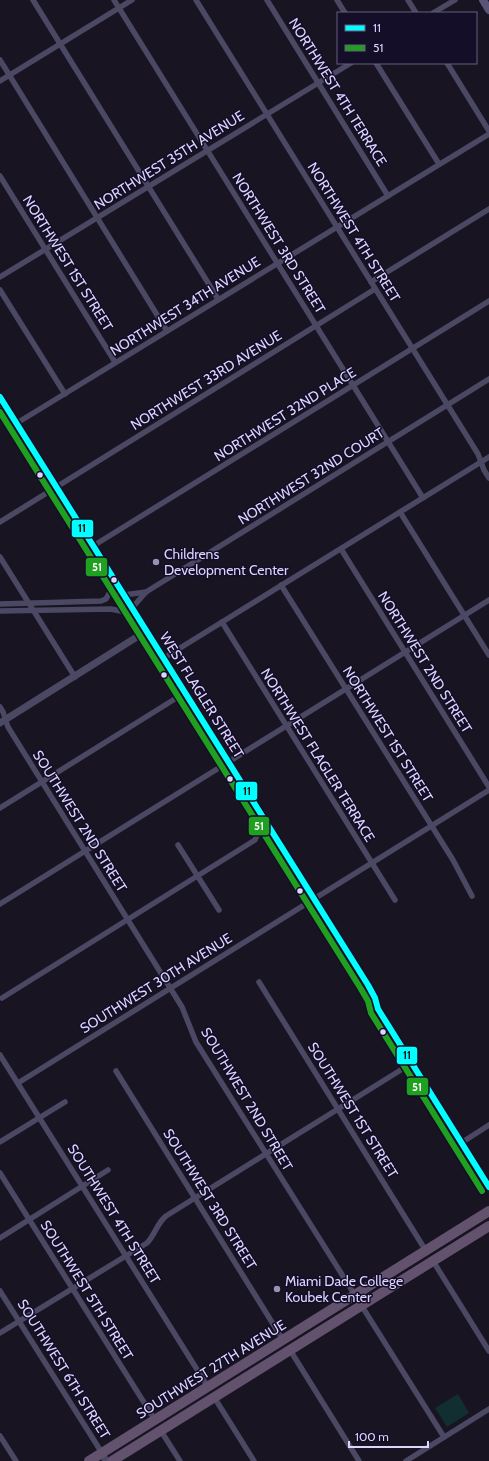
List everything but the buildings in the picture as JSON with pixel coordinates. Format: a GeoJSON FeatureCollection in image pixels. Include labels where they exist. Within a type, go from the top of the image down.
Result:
{"type":"FeatureCollection","features":[{"type":"Feature","properties":{"kind":"highway","name":"SOUTHWEST 27TH AVENUE"},"geometry":{"type":"LineString","coordinates":[[89,1461],[104,1457],[154,1420],[489,1211]]}},
{"type":"Feature","properties":{"kind":"highway","name":"SOUTHWEST 27TH AVENUE"},"geometry":{"type":"LineString","coordinates":[[112,1461],[489,1226]]}},
{"type":"Feature","properties":{"kind":"highway"},"geometry":{"type":"LineString","coordinates":[[290,1350],[292,1339],[296,1332]]}},
{"type":"Feature","properties":{"kind":"highway"},"geometry":{"type":"LineString","coordinates":[[278,1358],[283,1345],[283,1340]]}},
{"type":"Feature","properties":{"kind":"highway"},"geometry":{"type":"LineString","coordinates":[[214,1397],[213,1387],[219,1380]]}},
{"type":"Feature","properties":{"kind":"highway"},"geometry":{"type":"LineString","coordinates":[[161,1431],[160,1420],[164,1414]]}},
{"type":"Feature","properties":{"kind":"main road"},"geometry":{"type":"LineString","coordinates":[[483,0],[489,10]]}},
{"type":"Feature","properties":{"kind":"main road","name":"WEST FLAGLER STREET"},"geometry":{"type":"LineString","coordinates":[[0,397],[17,423],[111,590],[142,623],[164,658],[266,838],[355,966],[375,998],[378,1009],[489,1187]]}},
{"type":"Feature","properties":{"kind":"main road","name":"WEST FLAGLER STREET"},"geometry":{"type":"LineString","coordinates":[[0,411],[93,546],[124,595],[140,635],[160,668],[225,764],[310,901],[369,1002],[378,1009]]}},
{"type":"Feature","properties":{"kind":"main road"},"geometry":{"type":"LineString","coordinates":[[140,635],[142,623]]}},
{"type":"Feature","properties":{"kind":"main road"},"geometry":{"type":"LineString","coordinates":[[160,668],[164,658]]}},
{"type":"Feature","properties":{"kind":"main road"},"geometry":{"type":"LineString","coordinates":[[342,958],[355,966]]}},
{"type":"Feature","properties":{"kind":"street"},"geometry":{"type":"LineString","coordinates":[[33,0],[218,299]]}},
{"type":"Feature","properties":{"kind":"street","name":"NORTHWEST 3RD STREET"},"geometry":{"type":"LineString","coordinates":[[114,0],[423,498]]}},
{"type":"Feature","properties":{"kind":"street"},"geometry":{"type":"LineString","coordinates":[[0,80],[132,0]]}},
{"type":"Feature","properties":{"kind":"street","name":"NORTHWEST 4TH STREET"},"geometry":{"type":"LineString","coordinates":[[196,0],[448,405],[478,454],[489,478]]}},
{"type":"Feature","properties":{"kind":"street","name":"NORTHWEST 4TH TERRACE"},"geometry":{"type":"LineString","coordinates":[[267,0],[388,196]]}},
{"type":"Feature","properties":{"kind":"street"},"geometry":{"type":"LineString","coordinates":[[337,0],[344,12]]}},
{"type":"Feature","properties":{"kind":"street"},"geometry":{"type":"LineString","coordinates":[[408,0],[415,12]]}},
{"type":"Feature","properties":{"kind":"street"},"geometry":{"type":"LineString","coordinates":[[435,12],[455,0]]}},
{"type":"Feature","properties":{"kind":"street"},"geometry":{"type":"LineString","coordinates":[[0,60],[167,331]]}},
{"type":"Feature","properties":{"kind":"street","name":"NORTHWEST 35TH AVENUE"},"geometry":{"type":"LineString","coordinates":[[0,277],[349,64]]}},
{"type":"Feature","properties":{"kind":"street"},"geometry":{"type":"LineString","coordinates":[[377,64],[439,164]]}},
{"type":"Feature","properties":{"kind":"street"},"geometry":{"type":"LineString","coordinates":[[448,64],[489,132]]}},
{"type":"Feature","properties":{"kind":"street","name":"NORTHWEST 34TH AVENUE"},"geometry":{"type":"LineString","coordinates":[[17,423],[388,196],[489,132]]}},
{"type":"Feature","properties":{"kind":"street","name":"NORTHWEST 1ST STREET"},"geometry":{"type":"LineString","coordinates":[[0,176],[116,362]]}},
{"type":"Feature","properties":{"kind":"street"},"geometry":{"type":"LineString","coordinates":[[371,282],[489,209]]}},
{"type":"Feature","properties":{"kind":"street","name":"NORTHWEST 33RD AVENUE"},"geometry":{"type":"LineString","coordinates":[[0,522],[375,289]]}},
{"type":"Feature","properties":{"kind":"street"},"geometry":{"type":"LineString","coordinates":[[0,290],[65,394]]}},
{"type":"Feature","properties":{"kind":"street","name":"NORTHWEST 32ND PLACE"},"geometry":{"type":"LineString","coordinates":[[93,546],[489,302]]}},
{"type":"Feature","properties":{"kind":"street","name":"NORTHWEST 32ND COURT"},"geometry":{"type":"LineString","coordinates":[[129,610],[146,592],[489,379]]}},
{"type":"Feature","properties":{"kind":"street"},"geometry":{"type":"LineString","coordinates":[[164,658],[489,457]]}},
{"type":"Feature","properties":{"kind":"street"},"geometry":{"type":"LineString","coordinates":[[400,512],[489,656]]}},
{"type":"Feature","properties":{"kind":"street","name":"NORTHWEST 2ND STREET"},"geometry":{"type":"LineString","coordinates":[[341,549],[489,787]]}},
{"type":"Feature","properties":{"kind":"street"},"geometry":{"type":"LineString","coordinates":[[0,557],[74,677]]}},
{"type":"Feature","properties":{"kind":"street","name":"NORTHWEST 1ST STREET"},"geometry":{"type":"LineString","coordinates":[[281,585],[453,860],[472,896]]}},
{"type":"Feature","properties":{"kind":"street"},"geometry":{"type":"LineString","coordinates":[[0,604],[101,601],[106,599],[111,590]]}},
{"type":"Feature","properties":{"kind":"street","name":"NORTHWEST 32ND COURT"},"geometry":{"type":"LineString","coordinates":[[124,595],[146,592]]}},
{"type":"Feature","properties":{"kind":"street"},"geometry":{"type":"LineString","coordinates":[[0,904],[489,600]]}},
{"type":"Feature","properties":{"kind":"street"},"geometry":{"type":"LineString","coordinates":[[0,611],[129,610]]}},
{"type":"Feature","properties":{"kind":"street","name":"NORTHWEST FLAGLER TERRACE"},"geometry":{"type":"LineString","coordinates":[[222,622],[395,900]]}},
{"type":"Feature","properties":{"kind":"street"},"geometry":{"type":"LineString","coordinates":[[3,722],[140,635]]}},
{"type":"Feature","properties":{"kind":"street"},"geometry":{"type":"LineString","coordinates":[[0,808],[178,696]]}},
{"type":"Feature","properties":{"kind":"street","name":"SOUTHWEST 2ND STREET"},"geometry":{"type":"LineString","coordinates":[[0,707],[3,722],[171,988],[185,1012],[196,1042],[444,1437]]}},
{"type":"Feature","properties":{"kind":"street","name":"SOUTHWEST 30TH AVENUE"},"geometry":{"type":"LineString","coordinates":[[18,1083],[489,790]]}},
{"type":"Feature","properties":{"kind":"street"},"geometry":{"type":"LineString","coordinates":[[254,840],[260,828]]}},
{"type":"Feature","properties":{"kind":"street"},"geometry":{"type":"LineString","coordinates":[[2,998],[254,840],[266,838]]}},
{"type":"Feature","properties":{"kind":"street"},"geometry":{"type":"LineString","coordinates":[[178,845],[219,910]]}},
{"type":"Feature","properties":{"kind":"street","name":"SOUTHWEST 1ST STREET"},"geometry":{"type":"LineString","coordinates":[[259,982],[426,1251]]}},
{"type":"Feature","properties":{"kind":"street","name":"SOUTHWEST 4TH STREET"},"geometry":{"type":"LineString","coordinates":[[0,1055],[208,1387]]}},
{"type":"Feature","properties":{"kind":"street"},"geometry":{"type":"LineString","coordinates":[[0,1333],[149,1241],[157,1226],[163,1219],[195,1198],[412,1063]]}},
{"type":"Feature","properties":{"kind":"street","name":"SOUTHWEST 3RD STREET"},"geometry":{"type":"LineString","coordinates":[[116,1072],[283,1340]]}},
{"type":"Feature","properties":{"kind":"street"},"geometry":{"type":"LineString","coordinates":[[0,1142],[65,1102]]}},
{"type":"Feature","properties":{"kind":"street"},"geometry":{"type":"LineString","coordinates":[[461,1143],[489,1125]]}},
{"type":"Feature","properties":{"kind":"street"},"geometry":{"type":"LineString","coordinates":[[0,1238],[108,1170]]}},
{"type":"Feature","properties":{"kind":"street","name":"SOUTHWEST 5TH STREET"},"geometry":{"type":"LineString","coordinates":[[0,1173],[154,1420]]}},
{"type":"Feature","properties":{"kind":"street"},"geometry":{"type":"LineString","coordinates":[[433,1261],[489,1351]]}},
{"type":"Feature","properties":{"kind":"street","name":"SOUTHWEST 6TH STREET"},"geometry":{"type":"LineString","coordinates":[[0,1291],[104,1457]]}},
{"type":"Feature","properties":{"kind":"street"},"geometry":{"type":"LineString","coordinates":[[290,1350],[359,1461]]}},
{"type":"Feature","properties":{"kind":"street"},"geometry":{"type":"LineString","coordinates":[[214,1397],[254,1461]]}},
{"type":"Feature","properties":{"kind":"street"},"geometry":{"type":"LineString","coordinates":[[406,1461],[489,1409]]}},
{"type":"Feature","properties":{"kind":"street"},"geometry":{"type":"LineString","coordinates":[[161,1431],[180,1461]]}},
{"type":"Feature","properties":{"kind":"street"},"geometry":{"type":"LineString","coordinates":[[0,1436],[16,1461]]}},
{"type":"Feature","properties":{"kind":"green space"},"geometry":{"type":"Polygon","coordinates":[[[458,1394],[469,1413],[447,1427],[435,1408],[458,1394]]]}},
{"type":"Feature","properties":{"kind":"transit line","name":"11"},"geometry":{"type":"LineString","coordinates":[[0,397],[368,985],[375,998],[378,1009],[489,1187]]}},
{"type":"Feature","properties":{"kind":"transit line","name":"51"},"geometry":{"type":"LineString","coordinates":[[0,412],[361,989],[368,1001],[371,1013],[482,1191]]}},
{"type":"Feature","properties":{"kind":"place","name":"Childrens Development Center"},"geometry":{"type":"Point","coordinates":[156,562]}},
{"type":"Feature","properties":{"kind":"place","name":"Miami Dade College Koubek Center"},"geometry":{"type":"Point","coordinates":[277,1289]}}]}
